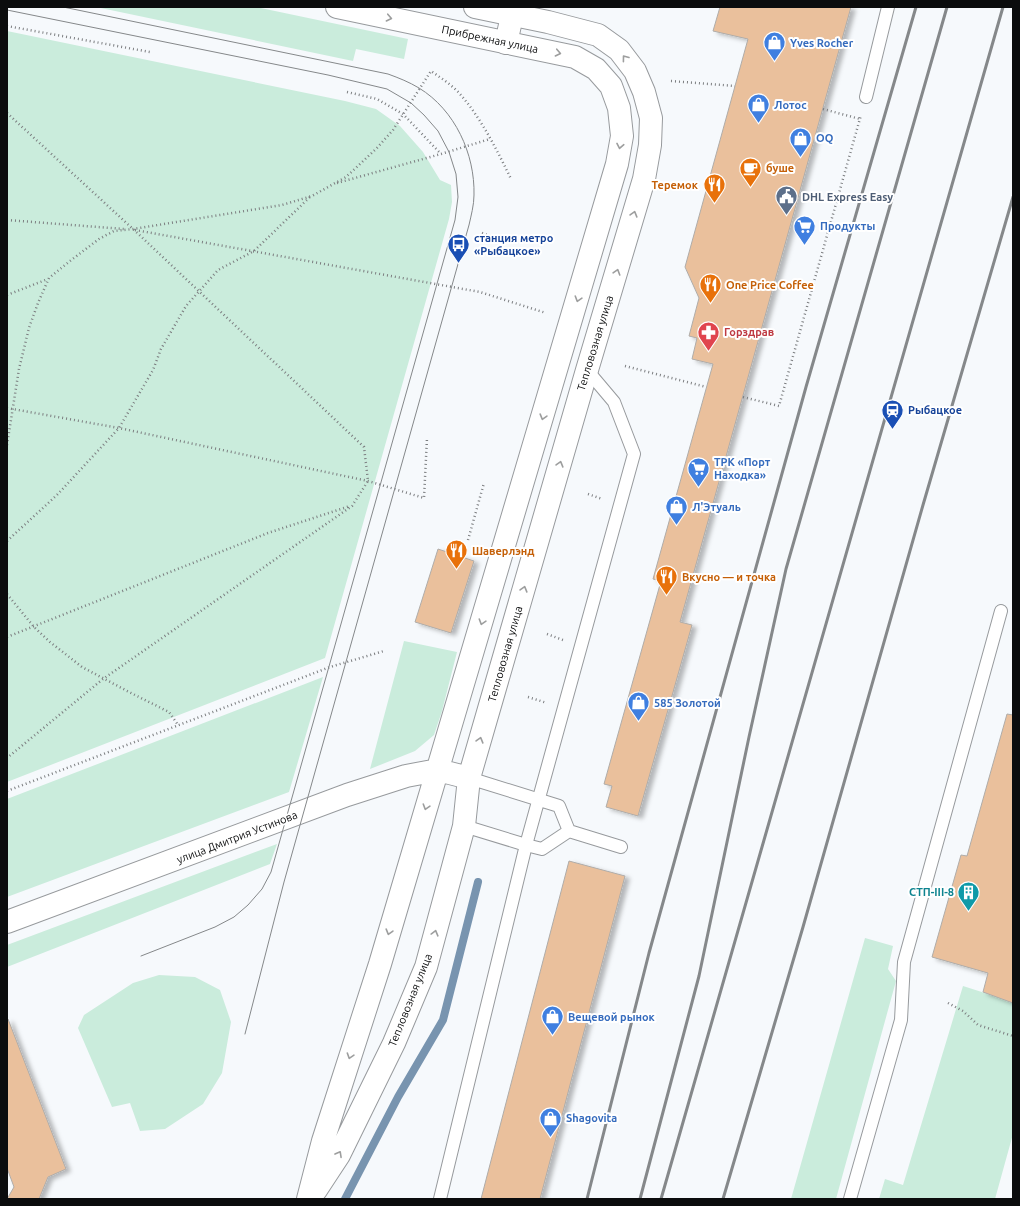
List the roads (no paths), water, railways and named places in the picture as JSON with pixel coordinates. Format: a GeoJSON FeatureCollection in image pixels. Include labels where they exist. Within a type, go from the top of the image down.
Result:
{"type":"FeatureCollection","features":[{"type":"Feature","properties":{"kind":"street","name":"Прибрежная улица"},"geometry":{"type":"LineString","coordinates":[[338,7],[575,57],[596,69],[611,86],[619,108]]}},
{"type":"Feature","properties":{"kind":"street"},"geometry":{"type":"LineString","coordinates":[[475,7],[513,11],[506,43]]}},
{"type":"Feature","properties":{"kind":"street","name":"Тепловозная улица"},"geometry":{"type":"LineString","coordinates":[[309,1199],[339,1155],[394,1043],[426,967],[464,826],[469,778],[644,179],[650,145],[651,118],[644,92],[635,71],[620,50],[598,35],[513,11]]}},
{"type":"Feature","properties":{"kind":"street","name":"Тепловозная улица"},"geometry":{"type":"LineString","coordinates":[[309,1199],[323,1141],[380,964],[617,164],[622,136],[619,108]]}},
{"type":"Feature","properties":{"kind":"street","name":"улица Дмитрия Устинова"},"geometry":{"type":"LineString","coordinates":[[7,922],[347,796],[406,776],[438,770],[469,778]]}},
{"type":"Feature","properties":{"kind":"lane"},"geometry":{"type":"LineString","coordinates":[[866,97],[888,7]]}},
{"type":"Feature","properties":{"kind":"lane"},"geometry":{"type":"LineString","coordinates":[[440,1199],[526,845],[634,454],[614,402],[587,370]]}},
{"type":"Feature","properties":{"kind":"lane"},"geometry":{"type":"LineString","coordinates":[[850,1199],[902,1020],[904,962],[1001,611]]}},
{"type":"Feature","properties":{"kind":"lane"},"geometry":{"type":"LineString","coordinates":[[469,778],[559,806],[570,831],[621,847]]}},
{"type":"Feature","properties":{"kind":"lane"},"geometry":{"type":"LineString","coordinates":[[464,826],[542,849],[570,831]]}},
{"type":"Feature","properties":{"kind":"waterway"},"geometry":{"type":"LineString","coordinates":[[345,1199],[398,1097],[443,1020],[478,882]]}},
{"type":"Feature","properties":{"kind":"tram line"},"geometry":{"type":"LineString","coordinates":[[63,7],[388,74],[396,77],[419,88],[432,97],[443,108],[460,134],[467,149],[471,164],[474,195],[469,225],[284,882],[245,1034]]}},
{"type":"Feature","properties":{"kind":"tram line"},"geometry":{"type":"LineString","coordinates":[[7,10],[328,75],[387,89],[411,103],[438,131],[449,152],[456,174],[458,197],[455,220],[271,872],[262,889],[248,905],[234,917],[215,927],[141,956]]}},
{"type":"Feature","properties":{"kind":"railway"},"geometry":{"type":"LineString","coordinates":[[587,1199],[649,953],[806,387],[916,7]]}},
{"type":"Feature","properties":{"kind":"railway"},"geometry":{"type":"LineString","coordinates":[[640,1199],[699,976],[786,569],[947,7]]}},
{"type":"Feature","properties":{"kind":"railway"},"geometry":{"type":"LineString","coordinates":[[661,1199],[1003,7]]}},
{"type":"Feature","properties":{"kind":"railway"},"geometry":{"type":"LineString","coordinates":[[723,1199],[803,927],[923,505],[1013,197]]}},
{"type":"Feature","properties":{"kind":"place","name":"Yves Rocher"},"geometry":{"type":"Point","coordinates":[775,62]}},
{"type":"Feature","properties":{"kind":"place","name":"Лотос"},"geometry":{"type":"Point","coordinates":[758,124]}},
{"type":"Feature","properties":{"kind":"place","name":"OQ"},"geometry":{"type":"Point","coordinates":[801,158]}},
{"type":"Feature","properties":{"kind":"place","name":"буше"},"geometry":{"type":"Point","coordinates":[751,188]}},
{"type":"Feature","properties":{"kind":"place","name":"Теремок"},"geometry":{"type":"Point","coordinates":[714,204]}},
{"type":"Feature","properties":{"kind":"place","name":"DHL Express Easy"},"geometry":{"type":"Point","coordinates":[787,216]}},
{"type":"Feature","properties":{"kind":"place","name":"Продукты"},"geometry":{"type":"Point","coordinates":[804,246]}},
{"type":"Feature","properties":{"kind":"place","name":"станция метро «Рыбацкое»"},"geometry":{"type":"Point","coordinates":[458,264]}},
{"type":"Feature","properties":{"kind":"place","name":"One Price Coffee"},"geometry":{"type":"Point","coordinates":[711,304]}},
{"type":"Feature","properties":{"kind":"place","name":"Горздрав"},"geometry":{"type":"Point","coordinates":[708,352]}},
{"type":"Feature","properties":{"kind":"place","name":"Рыбацкое"},"geometry":{"type":"Point","coordinates":[892,430]}},
{"type":"Feature","properties":{"kind":"place","name":"ТРК «Порт Находка»"},"geometry":{"type":"Point","coordinates":[698,488]}},
{"type":"Feature","properties":{"kind":"place","name":"Л'Этуаль"},"geometry":{"type":"Point","coordinates":[677,526]}},
{"type":"Feature","properties":{"kind":"place","name":"Шаверлэнд"},"geometry":{"type":"Point","coordinates":[456,570]}},
{"type":"Feature","properties":{"kind":"place","name":"Вкусно — и точка"},"geometry":{"type":"Point","coordinates":[667,596]}},
{"type":"Feature","properties":{"kind":"place","name":"585 Золотой"},"geometry":{"type":"Point","coordinates":[639,722]}},
{"type":"Feature","properties":{"kind":"place","name":"СТП-III-8"},"geometry":{"type":"Point","coordinates":[969,912]}},
{"type":"Feature","properties":{"kind":"place","name":"Вещевой рынок"},"geometry":{"type":"Point","coordinates":[553,1036]}},
{"type":"Feature","properties":{"kind":"place","name":"Shagovita"},"geometry":{"type":"Point","coordinates":[551,1138]}}]}
